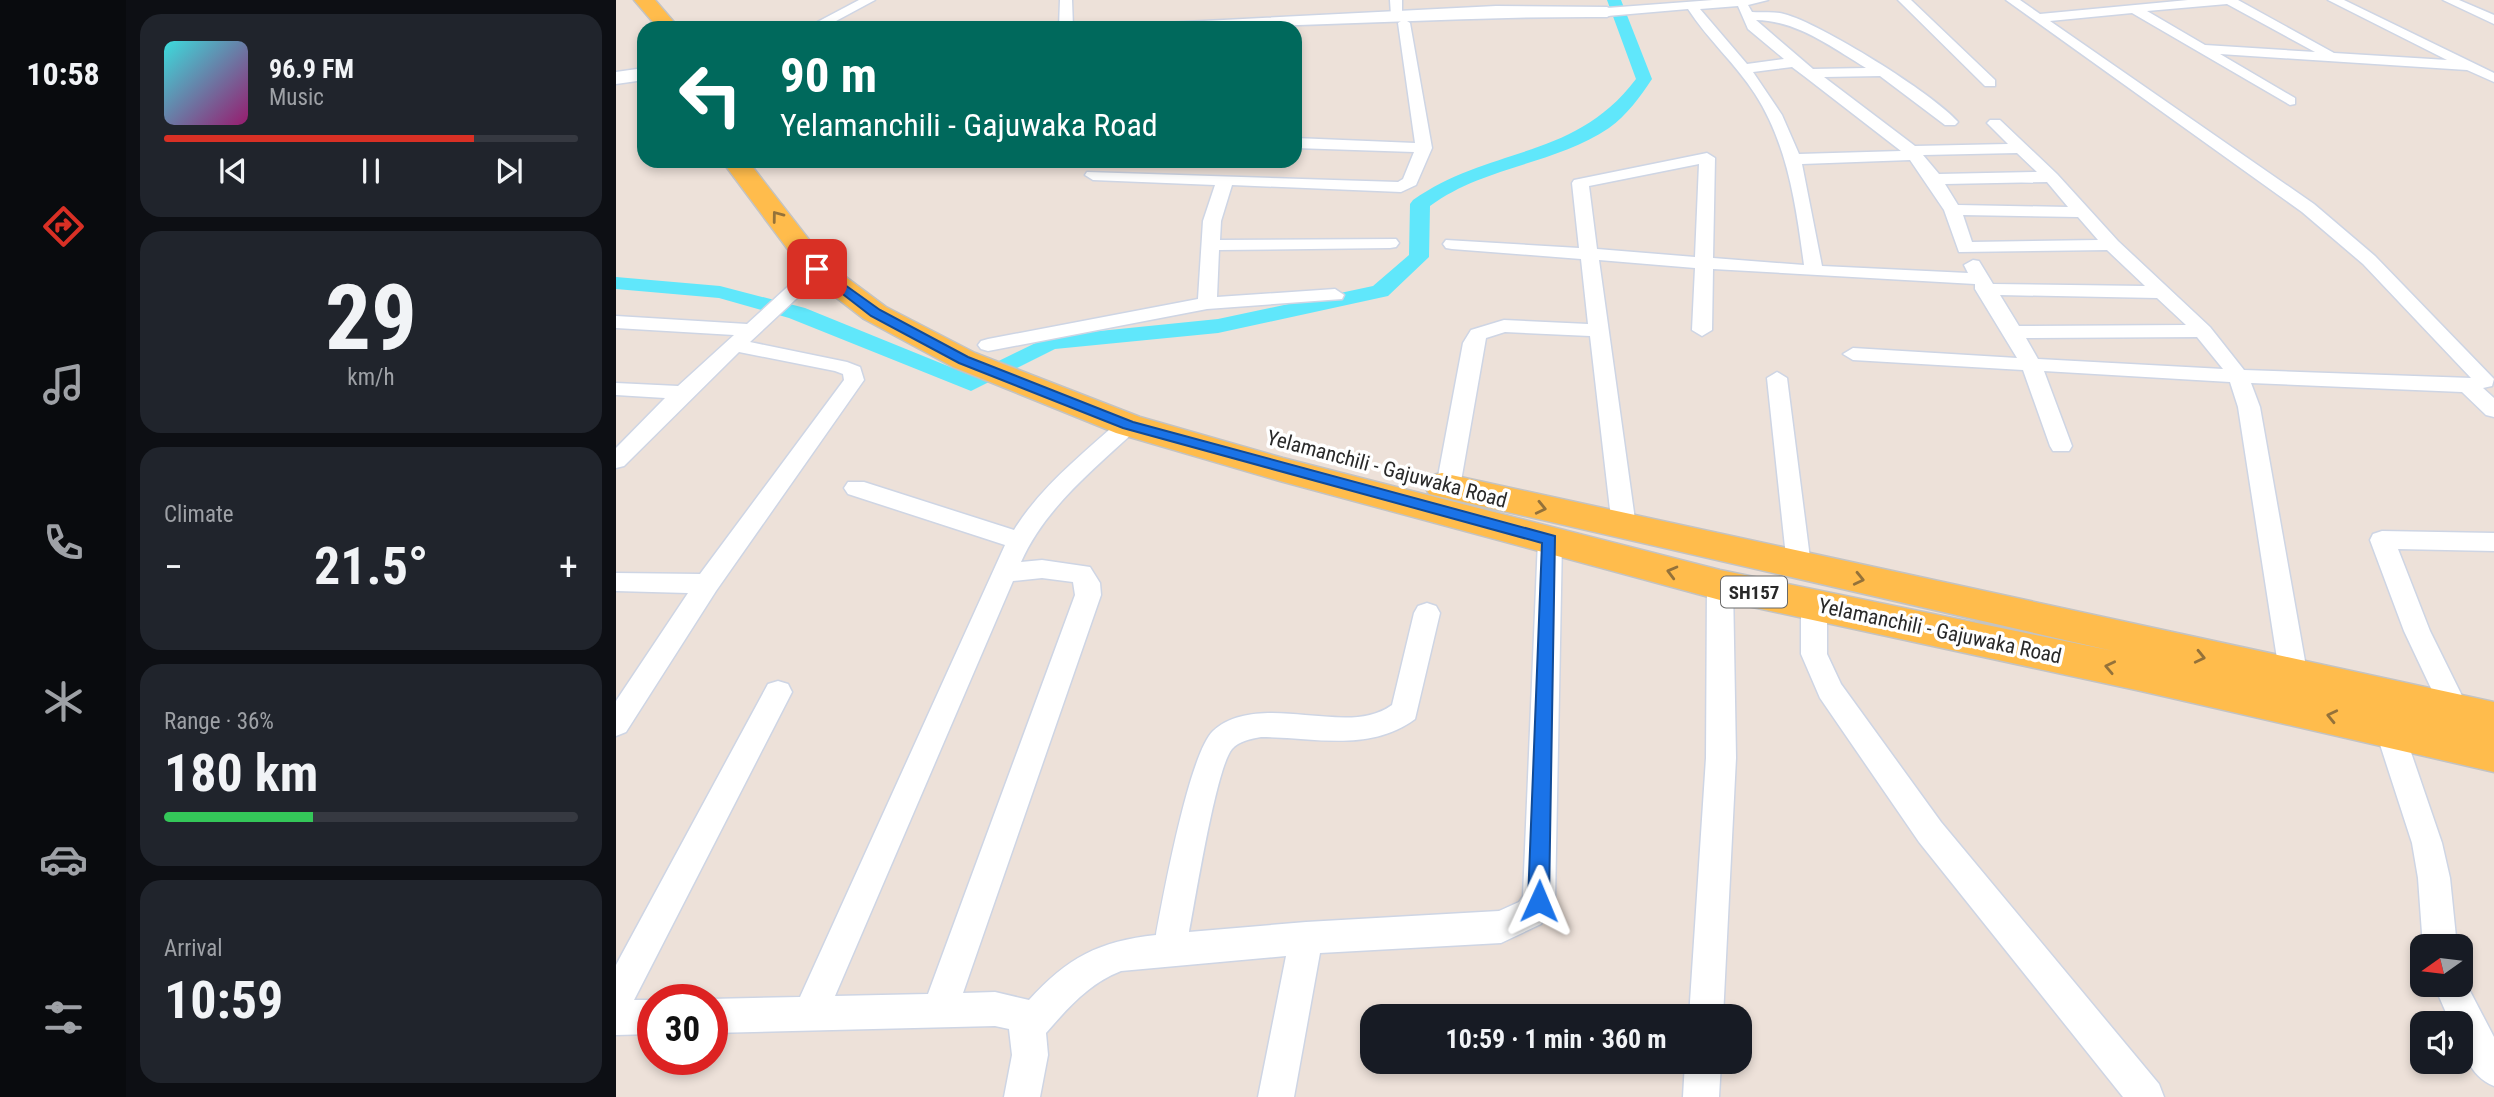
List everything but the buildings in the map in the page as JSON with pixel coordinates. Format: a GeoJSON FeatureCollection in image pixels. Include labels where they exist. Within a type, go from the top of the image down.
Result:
{"type":"FeatureCollection","features":[{"type":"Feature","properties":{"kind":"main road"},"geometry":{"type":"LineString","coordinates":[[644,0],[658,21]]}},
{"type":"Feature","properties":{"kind":"main road","name":"Yelamanchili - Gajuwaka Road"},"geometry":{"type":"LineString","coordinates":[[742,168],[875,313],[1007,363],[1111,410],[1550,540],[1720,585],[2494,753]]}},
{"type":"Feature","properties":{"kind":"main road","name":"Yelamanchili - Gajuwaka Road"},"geometry":{"type":"LineString","coordinates":[[767,168],[827,260]]}},
{"type":"Feature","properties":{"kind":"main road","name":"Yelamanchili - Gajuwaka Road"},"geometry":{"type":"LineString","coordinates":[[1111,410],[1142,404],[1448,487],[2294,678],[2494,720]]}},
{"type":"Feature","properties":{"kind":"street"},"geometry":{"type":"LineString","coordinates":[[827,21],[869,0]]}},
{"type":"Feature","properties":{"kind":"street"},"geometry":{"type":"LineString","coordinates":[[1066,0],[1066,21]]}},
{"type":"Feature","properties":{"kind":"street"},"geometry":{"type":"LineString","coordinates":[[1274,21],[1399,13],[1499,17],[1521,9],[1595,8],[1626,11],[1663,4],[1692,6],[1762,0]]}},
{"type":"Feature","properties":{"kind":"street"},"geometry":{"type":"LineString","coordinates":[[1904,0],[1990,83]]}},
{"type":"Feature","properties":{"kind":"street"},"geometry":{"type":"LineString","coordinates":[[1853,354],[2468,386],[2485,381],[2339,234],[2281,186],[2012,0]]}},
{"type":"Feature","properties":{"kind":"street"},"geometry":{"type":"LineString","coordinates":[[2038,18],[2228,0],[2334,56]]}},
{"type":"Feature","properties":{"kind":"street"},"geometry":{"type":"LineString","coordinates":[[2334,0],[2494,78]]}},
{"type":"Feature","properties":{"kind":"street"},"geometry":{"type":"LineString","coordinates":[[2449,0],[2494,20]]}},
{"type":"Feature","properties":{"kind":"street"},"geometry":{"type":"LineString","coordinates":[[1741,2],[1754,26],[1802,68],[1912,153],[1934,179],[1953,210],[1965,248],[1981,284],[2031,364],[2061,446]]}},
{"type":"Feature","properties":{"kind":"street"},"geometry":{"type":"LineString","coordinates":[[1692,6],[1723,49],[1743,69],[1780,123],[1801,180],[1814,271]]}},
{"type":"Feature","properties":{"kind":"street"},"geometry":{"type":"LineString","coordinates":[[2134,9],[2206,49],[2290,101]]}},
{"type":"Feature","properties":{"kind":"street"},"geometry":{"type":"LineString","coordinates":[[1302,28],[1399,13]]}},
{"type":"Feature","properties":{"kind":"street"},"geometry":{"type":"LineString","coordinates":[[1094,175],[1401,187],[1410,183],[1424,148],[1399,13]]}},
{"type":"Feature","properties":{"kind":"street"},"geometry":{"type":"LineString","coordinates":[[1747,16],[1781,18],[1802,25],[1883,72],[1950,122]]}},
{"type":"Feature","properties":{"kind":"street"},"geometry":{"type":"LineString","coordinates":[[2206,49],[2469,66]]}},
{"type":"Feature","properties":{"kind":"street"},"geometry":{"type":"LineString","coordinates":[[616,69],[637,66]]}},
{"type":"Feature","properties":{"kind":"street"},"geometry":{"type":"LineString","coordinates":[[1743,69],[1802,68],[1883,72]]}},
{"type":"Feature","properties":{"kind":"street"},"geometry":{"type":"LineString","coordinates":[[616,78],[637,75]]}},
{"type":"Feature","properties":{"kind":"street"},"geometry":{"type":"LineString","coordinates":[[1995,123],[2051,177],[2112,245],[2203,331],[2238,376],[2257,438],[2294,678]]}},
{"type":"Feature","properties":{"kind":"street"},"geometry":{"type":"LineString","coordinates":[[1302,143],[1424,148]]}},
{"type":"Feature","properties":{"kind":"street"},"geometry":{"type":"LineString","coordinates":[[1794,159],[2022,148]]}},
{"type":"Feature","properties":{"kind":"street"},"geometry":{"type":"LineString","coordinates":[[1624,527],[1580,183],[1707,158],[1702,330]]}},
{"type":"Feature","properties":{"kind":"street"},"geometry":{"type":"LineString","coordinates":[[1934,179],[2051,177]]}},
{"type":"Feature","properties":{"kind":"street"},"geometry":{"type":"LineString","coordinates":[[1208,303],[1212,220],[1225,180]]}},
{"type":"Feature","properties":{"kind":"street"},"geometry":{"type":"LineString","coordinates":[[1953,210],[2083,212]]}},
{"type":"Feature","properties":{"kind":"street"},"geometry":{"type":"LineString","coordinates":[[1211,245],[1391,243]]}},
{"type":"Feature","properties":{"kind":"street"},"geometry":{"type":"LineString","coordinates":[[1452,244],[1981,284],[2160,292]]}},
{"type":"Feature","properties":{"kind":"street"},"geometry":{"type":"LineString","coordinates":[[1965,248],[2112,245]]}},
{"type":"Feature","properties":{"kind":"street"},"geometry":{"type":"LineString","coordinates":[[616,461],[683,393],[827,260]]}},
{"type":"Feature","properties":{"kind":"street"},"geometry":{"type":"LineString","coordinates":[[1007,363],[1208,303],[1335,295]]}},
{"type":"Feature","properties":{"kind":"street"},"geometry":{"type":"LineString","coordinates":[[616,322],[743,337],[853,371],[854,380],[707,584],[616,724]]}},
{"type":"Feature","properties":{"kind":"street"},"geometry":{"type":"LineString","coordinates":[[1448,487],[1473,342],[1478,334],[1504,326],[1599,330]]}},
{"type":"Feature","properties":{"kind":"street"},"geometry":{"type":"LineString","coordinates":[[2010,332],[2203,331]]}},
{"type":"Feature","properties":{"kind":"street"},"geometry":{"type":"LineString","coordinates":[[1777,378],[1799,566]]}},
{"type":"Feature","properties":{"kind":"street"},"geometry":{"type":"LineString","coordinates":[[2468,386],[2494,410]]}},
{"type":"Feature","properties":{"kind":"street"},"geometry":{"type":"LineString","coordinates":[[616,389],[683,393]]}},
{"type":"Feature","properties":{"kind":"street"},"geometry":{"type":"LineString","coordinates":[[810,1014],[1017,540],[1051,498],[1111,410]]}},
{"type":"Feature","properties":{"kind":"street"},"geometry":{"type":"LineString","coordinates":[[856,488],[1017,540]]}},
{"type":"Feature","properties":{"kind":"street"},"geometry":{"type":"LineString","coordinates":[[1028,1027],[1061,990],[1097,962],[1121,955],[1306,938],[1501,926],[1530,913],[1539,901],[1550,540]]}},
{"type":"Feature","properties":{"kind":"street"},"geometry":{"type":"LineString","coordinates":[[2456,712],[2417,631],[2382,540],[2494,542]]}},
{"type":"Feature","properties":{"kind":"street"},"geometry":{"type":"LineString","coordinates":[[939,1011],[1088,595],[1087,583],[1081,574],[1066,569],[1004,573]]}},
{"type":"Feature","properties":{"kind":"street"},"geometry":{"type":"LineString","coordinates":[[616,582],[707,584]]}},
{"type":"Feature","properties":{"kind":"street"},"geometry":{"type":"LineString","coordinates":[[1707,1004],[1721,758],[1720,585]]}},
{"type":"Feature","properties":{"kind":"street"},"geometry":{"type":"LineString","coordinates":[[1814,604],[1814,654],[1830,690],[1930,832],[2146,1097]]}},
{"type":"Feature","properties":{"kind":"street"},"geometry":{"type":"LineString","coordinates":[[1169,951],[1207,780],[1217,747],[1223,738],[1248,728],[1263,726],[1369,729],[1397,720],[1405,711],[1427,613]]}},
{"type":"Feature","properties":{"kind":"street"},"geometry":{"type":"LineString","coordinates":[[616,1000],[778,692]]}},
{"type":"Feature","properties":{"kind":"street"},"geometry":{"type":"LineString","coordinates":[[2389,729],[2427,843],[2434,878],[2439,934]]}},
{"type":"Feature","properties":{"kind":"street"},"geometry":{"type":"LineString","coordinates":[[1276,1097],[1306,938]]}},
{"type":"Feature","properties":{"kind":"street"},"geometry":{"type":"LineString","coordinates":[[2457,998],[2478,1044],[2494,1068]]}},
{"type":"Feature","properties":{"kind":"street"},"geometry":{"type":"LineString","coordinates":[[728,1016],[995,1009],[1020,1014],[1028,1027],[1033,1045],[1022,1097]]}},
{"type":"Feature","properties":{"kind":"street"},"geometry":{"type":"LineString","coordinates":[[616,1018],[637,1017]]}},
{"type":"Feature","properties":{"kind":"street"},"geometry":{"type":"LineString","coordinates":[[1701,1097],[1702,1074]]}},
{"type":"Feature","properties":{"kind":"waterway"},"geometry":{"type":"LineString","coordinates":[[616,283],[720,292],[797,313],[971,384],[1050,343],[1218,326],[1380,291],[1419,257],[1420,204],[1452,183],[1582,137],[1605,123],[1626,104],[1644,79],[1614,0]]}},
{"type":"Feature","properties":{"kind":"route"},"geometry":{"type":"LineString","coordinates":[[817,269],[875,313],[964,360],[1128,425],[1280,469],[1550,540],[1541,760],[1539,901]]}}]}
